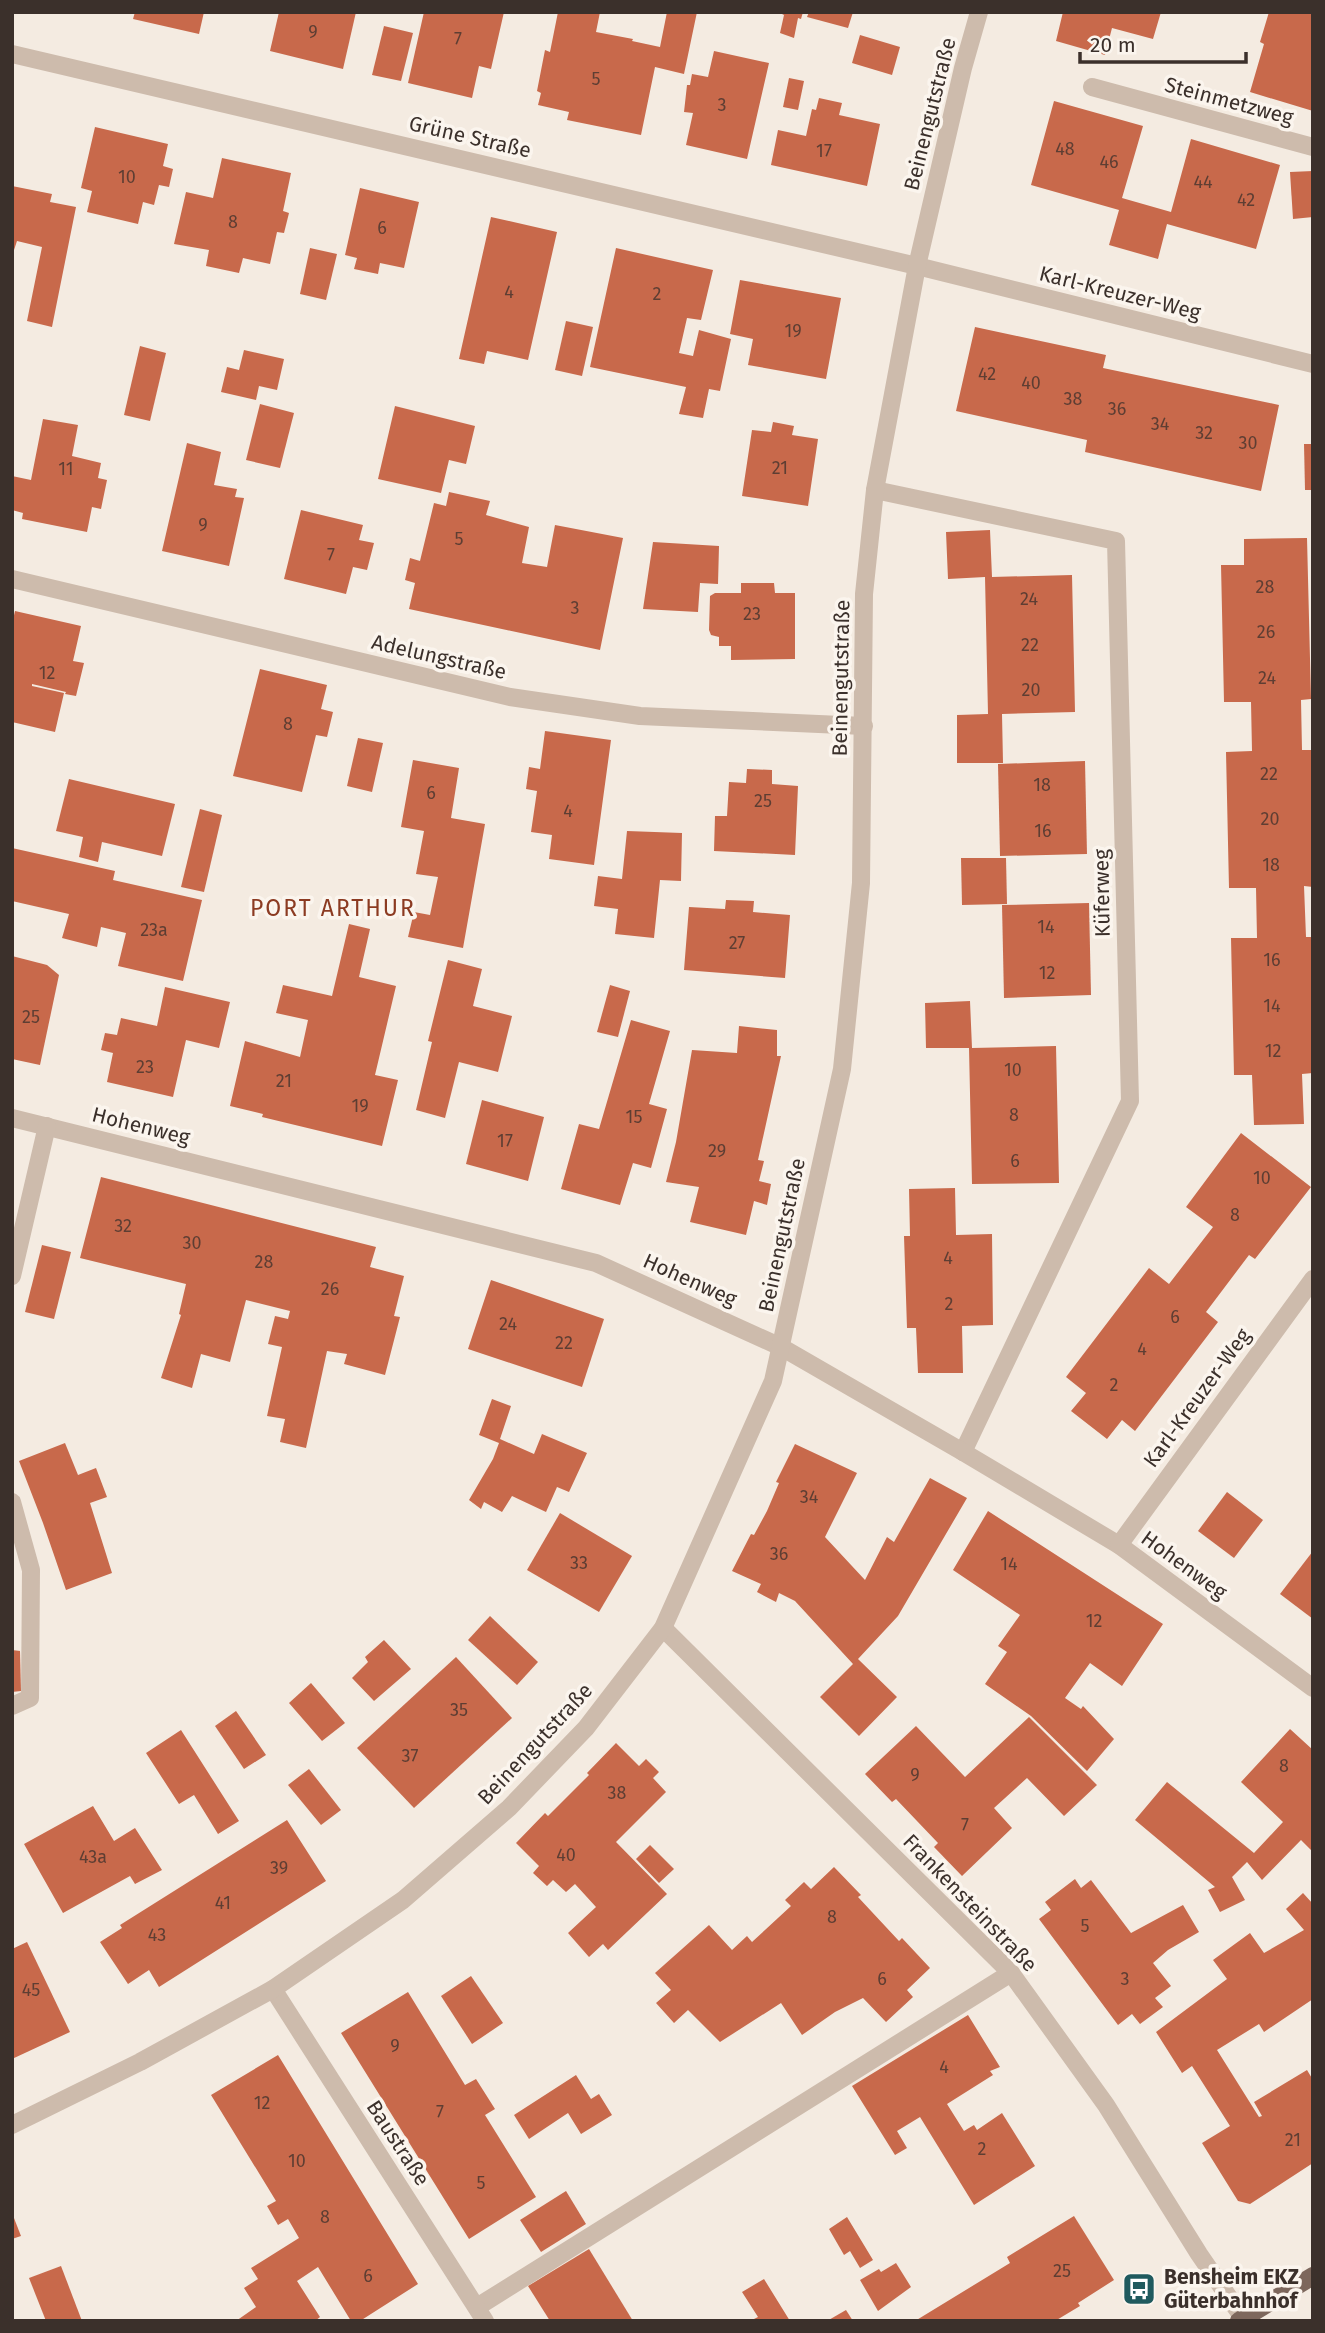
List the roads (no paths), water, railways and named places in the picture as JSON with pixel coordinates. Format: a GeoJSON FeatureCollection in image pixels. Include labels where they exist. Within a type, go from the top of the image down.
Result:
{"type":"FeatureCollection","features":[{"type":"Feature","properties":{"kind":"main road"},"geometry":{"type":"LineString","coordinates":[[1241,2320],[1313,2276]]}},
{"type":"Feature","properties":{"kind":"street","name":"Beinengutstraße"},"geometry":{"type":"LineString","coordinates":[[12,2125],[140,2062],[273,1989],[403,1900],[509,1808],[586,1728],[663,1628],[773,1381],[842,1069],[861,883],[864,594],[875,491],[917,266],[963,68],[979,12]]}},
{"type":"Feature","properties":{"kind":"street","name":"Grüne Straße"},"geometry":{"type":"LineString","coordinates":[[12,54],[917,266]]}},
{"type":"Feature","properties":{"kind":"street","name":"Steinmetzweg"},"geometry":{"type":"LineString","coordinates":[[1093,87],[1313,147]]}},
{"type":"Feature","properties":{"kind":"street","name":"Karl-Kreuzer-Weg"},"geometry":{"type":"LineString","coordinates":[[917,266],[1313,364]]}},
{"type":"Feature","properties":{"kind":"street","name":"Küferweg"},"geometry":{"type":"LineString","coordinates":[[875,491],[1116,541],[1130,1101],[963,1452]]}},
{"type":"Feature","properties":{"kind":"street","name":"Adelungstraße"},"geometry":{"type":"LineString","coordinates":[[12,579],[510,697],[640,716],[864,726]]}},
{"type":"Feature","properties":{"kind":"street","name":"Hohenweg"},"geometry":{"type":"LineString","coordinates":[[12,1118],[596,1263],[781,1347],[963,1452],[1119,1545],[1312,1686]]}},
{"type":"Feature","properties":{"kind":"street"},"geometry":{"type":"LineString","coordinates":[[12,1276],[47,1125]]}},
{"type":"Feature","properties":{"kind":"street","name":"Karl-Kreuzer-Weg"},"geometry":{"type":"LineString","coordinates":[[1119,1545],[1313,1279]]}},
{"type":"Feature","properties":{"kind":"street"},"geometry":{"type":"LineString","coordinates":[[12,1502],[31,1570],[30,1698],[12,1706]]}},
{"type":"Feature","properties":{"kind":"street","name":"Frankensteinstraße"},"geometry":{"type":"LineString","coordinates":[[663,1628],[1011,1973],[1106,2105],[1241,2320]]}},
{"type":"Feature","properties":{"kind":"street"},"geometry":{"type":"LineString","coordinates":[[481,2314],[1011,1973]]}},
{"type":"Feature","properties":{"kind":"street","name":"Baustraße"},"geometry":{"type":"LineString","coordinates":[[273,1989],[481,2314]]}},
{"type":"Feature","properties":{"kind":"place","name":"Bensheim EKZ Güterbahnhof"},"geometry":{"type":"Point","coordinates":[1139,2289]}},
{"type":"Feature","properties":{"kind":"district","name":"PORT ARTHUR"},"geometry":{"type":"Point","coordinates":[333,908]}}]}
